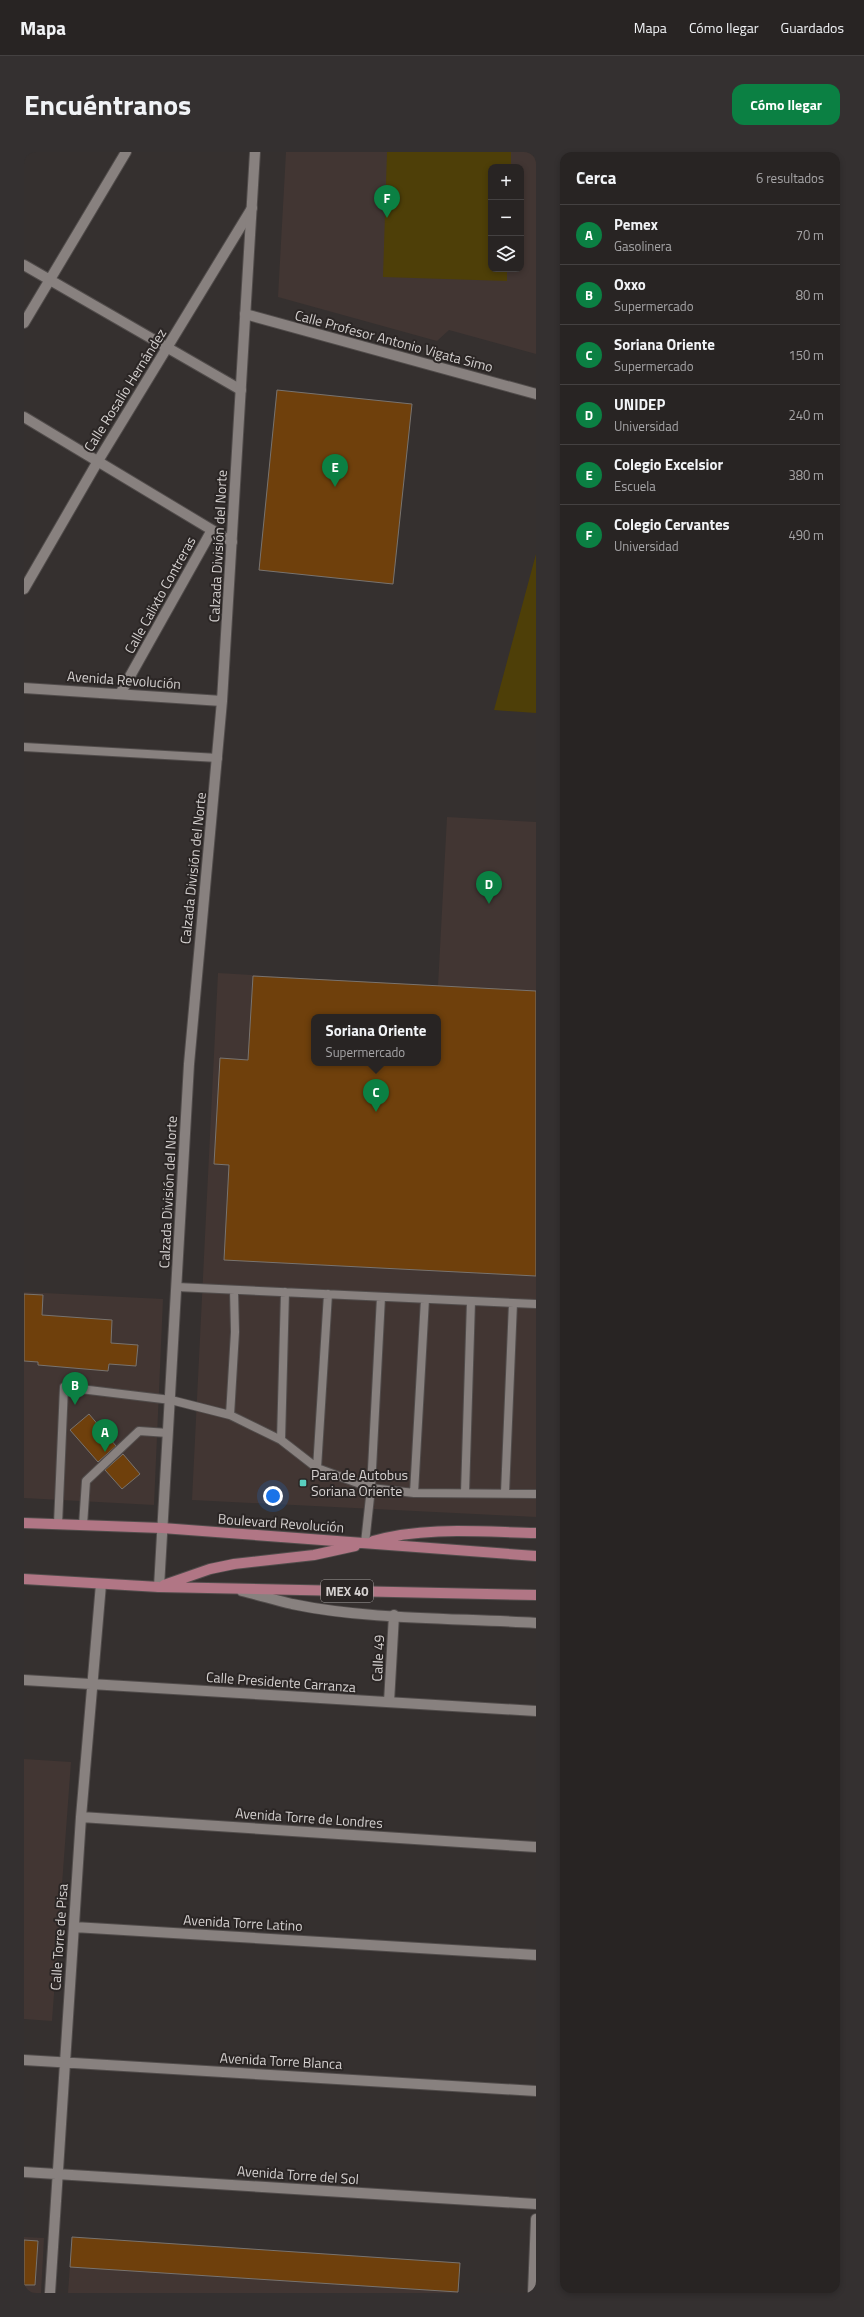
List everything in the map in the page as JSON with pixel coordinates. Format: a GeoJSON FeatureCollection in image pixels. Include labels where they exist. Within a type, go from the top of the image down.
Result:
{"type":"FeatureCollection","features":[{"type":"Feature","properties":{"kind":"main road","name":"Boulevard Revolución"},"geometry":{"type":"LineString","coordinates":[[24,1523],[162,1528],[536,1556]]}},
{"type":"Feature","properties":{"kind":"main road"},"geometry":{"type":"LineString","coordinates":[[159,1587],[210,1569],[234,1564],[314,1556],[412,1533],[457,1531],[536,1533]]}},
{"type":"Feature","properties":{"kind":"main road","name":"MEX 40"},"geometry":{"type":"LineString","coordinates":[[24,1579],[159,1587],[536,1595]]}},
{"type":"Feature","properties":{"kind":"street"},"geometry":{"type":"LineString","coordinates":[[24,322],[126,152]]}},
{"type":"Feature","properties":{"kind":"street","name":"Calzada División del Norte"},"geometry":{"type":"LineString","coordinates":[[159,1587],[171,1400],[189,1064],[218,758],[256,152]]}},
{"type":"Feature","properties":{"kind":"street","name":"Calle Rosalío Hernández"},"geometry":{"type":"LineString","coordinates":[[24,589],[98,461],[252,208]]}},
{"type":"Feature","properties":{"kind":"street"},"geometry":{"type":"LineString","coordinates":[[24,266],[241,390]]}},
{"type":"Feature","properties":{"kind":"street","name":"Calle Profesor Antonio Vigata Simo"},"geometry":{"type":"LineString","coordinates":[[246,314],[536,394]]}},
{"type":"Feature","properties":{"kind":"street"},"geometry":{"type":"LineString","coordinates":[[24,417],[232,542]]}},
{"type":"Feature","properties":{"kind":"street","name":"Calle Calixto Contreras"},"geometry":{"type":"LineString","coordinates":[[120,694],[212,530]]}},
{"type":"Feature","properties":{"kind":"street","name":"Avenida Revolución"},"geometry":{"type":"LineString","coordinates":[[24,688],[222,701]]}},
{"type":"Feature","properties":{"kind":"street","name":"Calle Torre de Pisa"},"geometry":{"type":"LineString","coordinates":[[50,2293],[81,1817],[101,1584]]}},
{"type":"Feature","properties":{"kind":"street"},"geometry":{"type":"LineString","coordinates":[[234,1589],[306,1606],[394,1615],[536,1622]]}},
{"type":"Feature","properties":{"kind":"street","name":"Calle 49"},"geometry":{"type":"LineString","coordinates":[[389,1702],[394,1615]]}},
{"type":"Feature","properties":{"kind":"street","name":"Calle Presidente Carranza"},"geometry":{"type":"LineString","coordinates":[[24,1680],[536,1711]]}},
{"type":"Feature","properties":{"kind":"street","name":"Avenida Torre de Londres"},"geometry":{"type":"LineString","coordinates":[[81,1817],[536,1847]]}},
{"type":"Feature","properties":{"kind":"street","name":"Avenida Torre Latino"},"geometry":{"type":"LineString","coordinates":[[74,1927],[536,1955]]}},
{"type":"Feature","properties":{"kind":"street","name":"Avenida Torre Blanca"},"geometry":{"type":"LineString","coordinates":[[24,2060],[536,2091]]}},
{"type":"Feature","properties":{"kind":"street","name":"Avenida Torre del Sol"},"geometry":{"type":"LineString","coordinates":[[24,2172],[536,2204]]}},
{"type":"Feature","properties":{"kind":"street"},"geometry":{"type":"LineString","coordinates":[[533,2293],[536,2219]]}},
{"type":"Feature","properties":{"kind":"lane"},"geometry":{"type":"LineString","coordinates":[[24,747],[218,758]]}},
{"type":"Feature","properties":{"kind":"lane"},"geometry":{"type":"LineString","coordinates":[[177,1287],[536,1304]]}},
{"type":"Feature","properties":{"kind":"lane"},"geometry":{"type":"LineString","coordinates":[[230,1415],[235,1332],[234,1290]]}},
{"type":"Feature","properties":{"kind":"lane"},"geometry":{"type":"LineString","coordinates":[[281,1440],[285,1292]]}},
{"type":"Feature","properties":{"kind":"lane"},"geometry":{"type":"LineString","coordinates":[[317,1468],[328,1294]]}},
{"type":"Feature","properties":{"kind":"lane"},"geometry":{"type":"LineString","coordinates":[[365,1543],[371,1488],[381,1297]]}},
{"type":"Feature","properties":{"kind":"lane"},"geometry":{"type":"LineString","coordinates":[[414,1492],[425,1299]]}},
{"type":"Feature","properties":{"kind":"lane"},"geometry":{"type":"LineString","coordinates":[[465,1493],[471,1301]]}},
{"type":"Feature","properties":{"kind":"lane"},"geometry":{"type":"LineString","coordinates":[[505,1493],[513,1303]]}},
{"type":"Feature","properties":{"kind":"lane"},"geometry":{"type":"LineString","coordinates":[[58,1524],[64,1387],[171,1400],[230,1415],[281,1440],[317,1468],[371,1488],[414,1492],[536,1494]]}},
{"type":"Feature","properties":{"kind":"lane"},"geometry":{"type":"LineString","coordinates":[[82,1525],[86,1481],[138,1431],[168,1433]]}},
{"type":"Feature","properties":{"kind":"shaded area"},"geometry":{"type":"Polygon","coordinates":[[[286,152],[536,152],[536,354],[449,330],[437,341],[278,297],[286,152]]]}},
{"type":"Feature","properties":{"kind":"shaded area"},"geometry":{"type":"Polygon","coordinates":[[[387,152],[511,152],[511,164],[488,164],[488,272],[507,272],[507,281],[383,277],[387,152]]]}},
{"type":"Feature","properties":{"kind":"shaded area"},"geometry":{"type":"Polygon","coordinates":[[[536,554],[536,713],[494,710],[536,554]]]}},
{"type":"Feature","properties":{"kind":"shaded area"},"geometry":{"type":"Polygon","coordinates":[[[447,817],[536,822],[536,1517],[192,1500],[218,973],[438,986],[447,817]]]}},
{"type":"Feature","properties":{"kind":"shaded area"},"geometry":{"type":"Polygon","coordinates":[[[24,1292],[163,1299],[154,1505],[24,1498],[24,1292]]]}},
{"type":"Feature","properties":{"kind":"shaded area"},"geometry":{"type":"Polygon","coordinates":[[[24,1759],[71,1762],[52,2021],[24,2019],[24,1759]]]}},
{"type":"Feature","properties":{"kind":"shaded area"},"geometry":{"type":"Polygon","coordinates":[[[24,2237],[44,2238],[41,2293],[24,2293],[24,2237]]]}},
{"type":"Feature","properties":{"kind":"shaded area"},"geometry":{"type":"Polygon","coordinates":[[[72,2237],[460,2263],[458,2293],[68,2293],[72,2237]]]}},
{"type":"Feature","properties":{"kind":"building"},"geometry":{"type":"Polygon","coordinates":[[[277,390],[412,404],[393,584],[259,570],[277,390]]]}},
{"type":"Feature","properties":{"kind":"building"},"geometry":{"type":"Polygon","coordinates":[[[253,976],[536,991],[536,1276],[224,1260],[229,1165],[214,1164],[220,1058],[248,1060],[253,976]]]}},
{"type":"Feature","properties":{"kind":"building"},"geometry":{"type":"Polygon","coordinates":[[[24,1294],[43,1295],[42,1315],[112,1320],[111,1343],[138,1345],[136,1366],[109,1364],[108,1371],[38,1365],[38,1362],[24,1361],[24,1294]]]}},
{"type":"Feature","properties":{"kind":"building"},"geometry":{"type":"Polygon","coordinates":[[[89,1414],[116,1446],[98,1462],[70,1430],[89,1414]]]}},
{"type":"Feature","properties":{"kind":"building"},"geometry":{"type":"Polygon","coordinates":[[[123,1454],[140,1474],[122,1489],[105,1470],[123,1454]]]}},
{"type":"Feature","properties":{"kind":"building"},"geometry":{"type":"Polygon","coordinates":[[[72,2237],[460,2263],[458,2292],[70,2267],[72,2237]]]}},
{"type":"Feature","properties":{"kind":"building"},"geometry":{"type":"Polygon","coordinates":[[[24,2240],[38,2241],[35,2285],[24,2285],[24,2240]]]}},
{"type":"Feature","properties":{"kind":"place","name":"Colegio Cervantes"},"geometry":{"type":"Point","coordinates":[387,218]}},
{"type":"Feature","properties":{"kind":"place","name":"Colegio Excelsior"},"geometry":{"type":"Point","coordinates":[335,487]}},
{"type":"Feature","properties":{"kind":"place","name":"UNIDEP"},"geometry":{"type":"Point","coordinates":[489,904]}},
{"type":"Feature","properties":{"kind":"place","name":"Soriana Oriente"},"geometry":{"type":"Point","coordinates":[376,1112]}},
{"type":"Feature","properties":{"kind":"place","name":"Oxxo"},"geometry":{"type":"Point","coordinates":[75,1405]}},
{"type":"Feature","properties":{"kind":"place","name":"Pemex"},"geometry":{"type":"Point","coordinates":[105,1452]}},
{"type":"Feature","properties":{"kind":"place","name":"Para de Autobus Soriana Oriente"},"geometry":{"type":"Point","coordinates":[303,1483]}}]}
